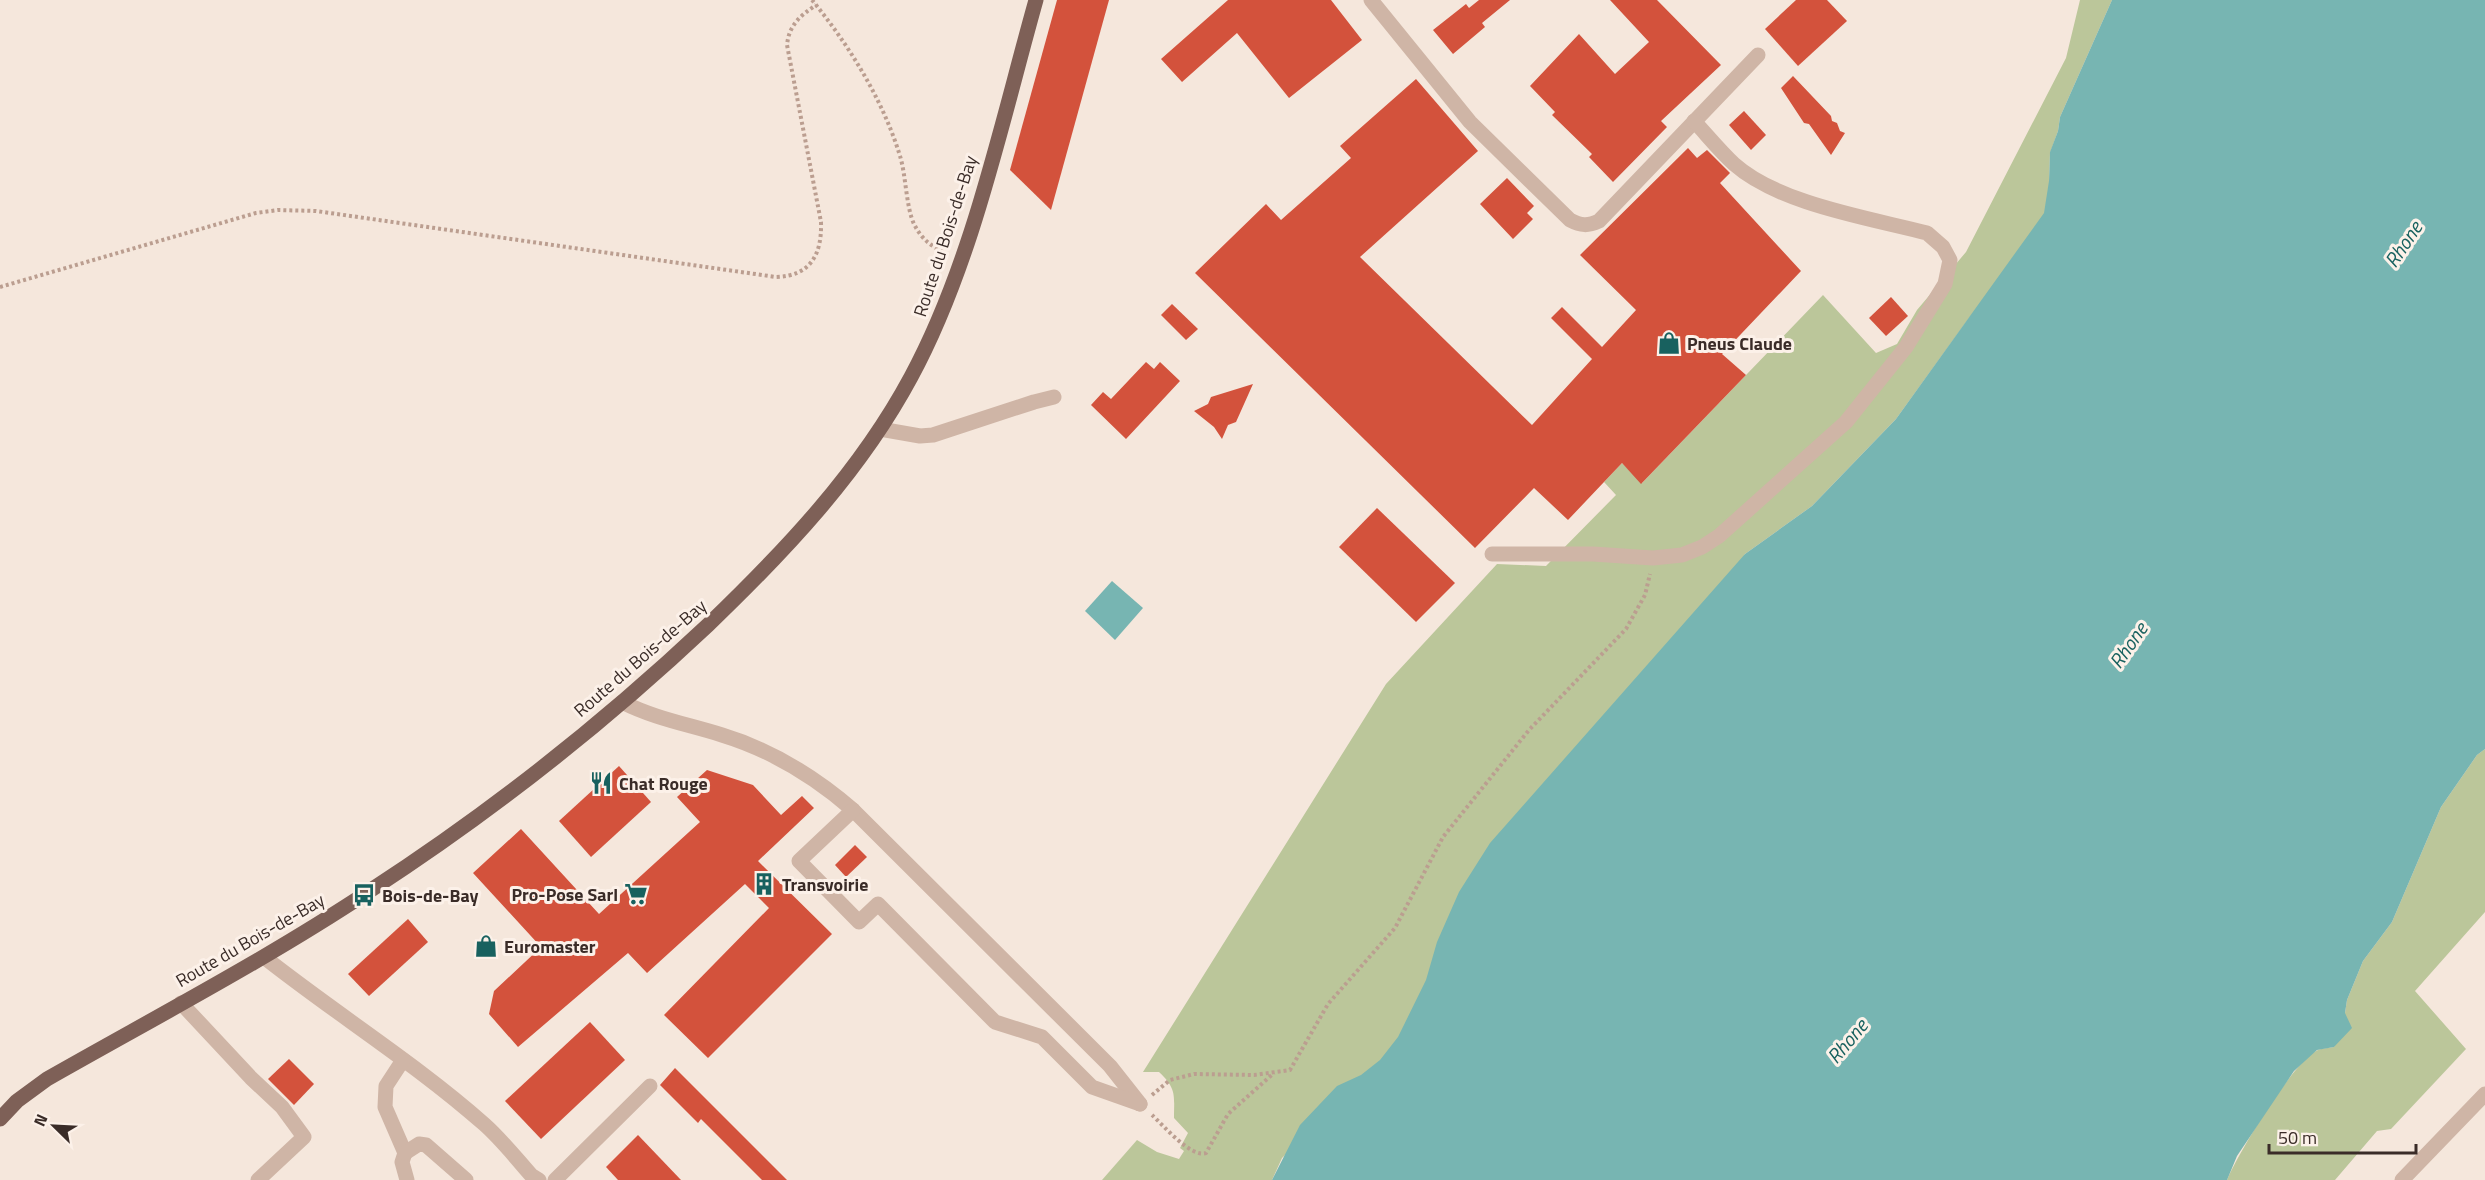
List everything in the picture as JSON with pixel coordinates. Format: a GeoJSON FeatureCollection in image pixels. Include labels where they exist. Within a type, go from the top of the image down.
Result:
{"type":"FeatureCollection","features":[{"type":"Feature","properties":{"kind":"main road","name":"Route du Bois-de-Bay"},"geometry":{"type":"LineString","coordinates":[[0,1119],[17,1101],[47,1079],[264,957],[372,890],[451,836],[525,781],[622,702],[724,610],[795,538],[832,494],[880,429],[910,379],[937,325],[962,260],[1036,0]]}},
{"type":"Feature","properties":{"kind":"street"},"geometry":{"type":"LineString","coordinates":[[1371,0],[1470,122],[1570,220],[1579,225],[1589,225],[1599,221],[1758,55]]}},
{"type":"Feature","properties":{"kind":"street"},"geometry":{"type":"LineString","coordinates":[[1492,554],[1593,554],[1653,558],[1683,555],[1702,547],[1719,536],[1846,422],[1906,347],[1945,284],[1950,260],[1943,247],[1927,233],[1797,199],[1769,187],[1735,165],[1694,121]]}},
{"type":"Feature","properties":{"kind":"street"},"geometry":{"type":"LineString","coordinates":[[880,429],[920,436],[933,435],[1054,397]]}},
{"type":"Feature","properties":{"kind":"street"},"geometry":{"type":"LineString","coordinates":[[622,702],[648,715],[744,742],[816,779],[853,810],[1110,1066],[1140,1104]]}},
{"type":"Feature","properties":{"kind":"street"},"geometry":{"type":"LineString","coordinates":[[853,810],[799,861],[859,922],[878,904],[995,1022],[1042,1037],[1092,1087],[1140,1104]]}},
{"type":"Feature","properties":{"kind":"street"},"geometry":{"type":"LineString","coordinates":[[264,957],[403,1060],[486,1126],[531,1175],[539,1180]]}},
{"type":"Feature","properties":{"kind":"street"},"geometry":{"type":"LineString","coordinates":[[181,1003],[251,1078],[282,1107],[303,1137],[258,1180]]}},
{"type":"Feature","properties":{"kind":"street"},"geometry":{"type":"LineString","coordinates":[[403,1060],[391,1076],[385,1097],[385,1107],[405,1152],[402,1162],[407,1180]]}},
{"type":"Feature","properties":{"kind":"street"},"geometry":{"type":"LineString","coordinates":[[555,1180],[650,1086]]}},
{"type":"Feature","properties":{"kind":"street"},"geometry":{"type":"LineString","coordinates":[[2402,1180],[2485,1094]]}},
{"type":"Feature","properties":{"kind":"street"},"geometry":{"type":"LineString","coordinates":[[405,1152],[419,1144],[426,1145],[465,1180]]}},
{"type":"Feature","properties":{"kind":"path"},"geometry":{"type":"LineString","coordinates":[[812,0],[828,19],[878,100],[901,157],[913,221],[922,238],[929,246],[962,260]]}},
{"type":"Feature","properties":{"kind":"path"},"geometry":{"type":"LineString","coordinates":[[0,287],[256,213],[278,210],[316,211],[789,277],[798,273],[812,261],[820,246],[822,235],[787,45],[789,32],[794,23],[816,5]]}},
{"type":"Feature","properties":{"kind":"path"},"geometry":{"type":"LineString","coordinates":[[1274,1073],[1228,1114],[1209,1152],[1201,1155],[1188,1148],[1140,1104],[1170,1080],[1181,1076],[1194,1074],[1254,1075],[1290,1071],[1328,1004],[1395,928],[1443,837],[1537,721],[1626,629],[1645,595],[1653,558]]}},
{"type":"Feature","properties":{"kind":"green space"},"geometry":{"type":"Polygon","coordinates":[[[2080,0],[2112,0],[2060,117],[2058,131],[2050,153],[2049,181],[2070,203],[1969,318],[1896,419],[1812,506],[1745,554],[1499,948],[1282,1158],[1272,1180],[1102,1180],[1137,1140],[1157,1152],[1179,1159],[1184,1151],[1180,1148],[1188,1133],[1174,1118],[1172,1088],[1159,1072],[1143,1072],[1386,684],[1497,564],[1546,566],[1616,495],[1604,482],[1622,463],[1642,483],[1823,295],[1876,353],[1897,344],[1917,310],[1966,252],[2066,58],[2080,0]]]}},
{"type":"Feature","properties":{"kind":"green space"},"geometry":{"type":"Polygon","coordinates":[[[2485,749],[2485,912],[2415,991],[2466,1049],[2391,1129],[2377,1131],[2335,1180],[2227,1180],[2242,1150],[2293,1073],[2305,1059],[2316,1051],[2334,1047],[2347,1000],[2363,961],[2392,922],[2441,807],[2477,755],[2485,749]]]}},
{"type":"Feature","properties":{"kind":"water","name":"Rhone"},"geometry":{"type":"Polygon","coordinates":[[[2112,0],[2485,0],[2485,749],[2477,755],[2441,807],[2392,922],[2363,961],[2347,1000],[2345,1013],[2352,1028],[2334,1047],[2317,1050],[2294,1071],[2237,1156],[2227,1180],[1272,1180],[1300,1125],[1337,1086],[1361,1075],[1380,1060],[1398,1037],[1426,980],[1437,942],[1459,892],[1490,843],[1745,554],[1812,506],[1896,419],[2044,213],[2049,181],[2050,152],[2058,131],[2060,117],[2112,0]]]}},
{"type":"Feature","properties":{"kind":"water"},"geometry":{"type":"Polygon","coordinates":[[[1112,581],[1143,608],[1115,640],[1085,611],[1112,581]]]}},
{"type":"Feature","properties":{"kind":"building"},"geometry":{"type":"Polygon","coordinates":[[[1057,0],[1109,0],[1051,210],[1010,170],[1057,0]]]}},
{"type":"Feature","properties":{"kind":"building"},"geometry":{"type":"Polygon","coordinates":[[[1228,0],[1331,0],[1362,40],[1289,98],[1237,33],[1182,82],[1161,59],[1228,0]]]}},
{"type":"Feature","properties":{"kind":"building"},"geometry":{"type":"Polygon","coordinates":[[[1479,0],[1510,0],[1482,23],[1485,27],[1453,54],[1433,30],[1466,4],[1469,8],[1479,0]]]}},
{"type":"Feature","properties":{"kind":"building"},"geometry":{"type":"Polygon","coordinates":[[[1610,0],[1657,0],[1721,65],[1661,121],[1667,127],[1613,182],[1589,157],[1592,154],[1552,115],[1555,112],[1530,86],[1579,34],[1615,74],[1649,42],[1610,0]]]}},
{"type":"Feature","properties":{"kind":"building"},"geometry":{"type":"Polygon","coordinates":[[[1796,0],[1827,0],[1847,21],[1798,66],[1765,29],[1796,0]]]}},
{"type":"Feature","properties":{"kind":"building"},"geometry":{"type":"Polygon","coordinates":[[[1793,76],[1831,116],[1832,121],[1837,123],[1840,131],[1845,133],[1831,155],[1809,124],[1804,123],[1781,88],[1793,76]]]}},
{"type":"Feature","properties":{"kind":"building"},"geometry":{"type":"Polygon","coordinates":[[[1416,79],[1478,151],[1360,257],[1532,425],[1592,359],[1551,318],[1562,307],[1602,347],[1636,310],[1580,255],[1688,148],[1697,158],[1707,150],[1730,173],[1720,183],[1801,271],[1722,354],[1746,375],[1641,484],[1622,463],[1568,520],[1534,488],[1475,548],[1195,273],[1266,204],[1281,220],[1351,158],[1340,146],[1416,79]]]}},
{"type":"Feature","properties":{"kind":"building"},"geometry":{"type":"Polygon","coordinates":[[[1744,111],[1766,135],[1751,150],[1729,125],[1744,111]]]}},
{"type":"Feature","properties":{"kind":"building"},"geometry":{"type":"Polygon","coordinates":[[[1507,178],[1534,206],[1527,213],[1533,219],[1513,239],[1480,204],[1507,178]]]}},
{"type":"Feature","properties":{"kind":"building"},"geometry":{"type":"Polygon","coordinates":[[[1891,297],[1908,316],[1886,336],[1869,318],[1891,297]]]}},
{"type":"Feature","properties":{"kind":"building"},"geometry":{"type":"Polygon","coordinates":[[[1172,304],[1198,329],[1186,340],[1161,315],[1172,304]]]}},
{"type":"Feature","properties":{"kind":"building"},"geometry":{"type":"Polygon","coordinates":[[[1146,362],[1154,369],[1160,362],[1180,381],[1126,439],[1091,405],[1103,392],[1111,399],[1146,362]]]}},
{"type":"Feature","properties":{"kind":"building"},"geometry":{"type":"Polygon","coordinates":[[[1253,384],[1236,422],[1228,425],[1222,439],[1214,427],[1194,411],[1208,404],[1211,397],[1253,384]]]}},
{"type":"Feature","properties":{"kind":"building"},"geometry":{"type":"Polygon","coordinates":[[[1377,508],[1455,583],[1416,622],[1339,547],[1377,508]]]}},
{"type":"Feature","properties":{"kind":"building"},"geometry":{"type":"Polygon","coordinates":[[[619,766],[651,802],[591,857],[559,821],[619,766]]]}},
{"type":"Feature","properties":{"kind":"building"},"geometry":{"type":"Polygon","coordinates":[[[707,770],[753,785],[781,815],[802,796],[814,808],[758,861],[832,934],[708,1058],[664,1015],[769,908],[745,884],[647,973],[628,953],[518,1047],[489,1014],[494,991],[541,947],[473,873],[521,829],[599,914],[700,822],[677,797],[707,770]]]}},
{"type":"Feature","properties":{"kind":"building"},"geometry":{"type":"Polygon","coordinates":[[[855,845],[867,857],[846,877],[835,865],[855,845]]]}},
{"type":"Feature","properties":{"kind":"building"},"geometry":{"type":"Polygon","coordinates":[[[408,919],[428,942],[369,996],[348,974],[408,919]]]}},
{"type":"Feature","properties":{"kind":"building"},"geometry":{"type":"Polygon","coordinates":[[[590,1022],[625,1060],[541,1139],[505,1101],[590,1022]]]}},
{"type":"Feature","properties":{"kind":"building"},"geometry":{"type":"Polygon","coordinates":[[[289,1059],[314,1084],[294,1105],[268,1079],[289,1059]]]}},
{"type":"Feature","properties":{"kind":"building"},"geometry":{"type":"Polygon","coordinates":[[[675,1068],[787,1180],[762,1180],[701,1119],[698,1123],[660,1085],[675,1068]]]}},
{"type":"Feature","properties":{"kind":"building"},"geometry":{"type":"Polygon","coordinates":[[[638,1135],[681,1180],[618,1180],[606,1167],[638,1135]]]}},
{"type":"Feature","properties":{"kind":"place","name":"Pneus Claude"},"geometry":{"type":"Point","coordinates":[1669,343]}},
{"type":"Feature","properties":{"kind":"place","name":"Chat Rouge"},"geometry":{"type":"Point","coordinates":[601,783]}},
{"type":"Feature","properties":{"kind":"place","name":"Transvoirie"},"geometry":{"type":"Point","coordinates":[764,884]}},
{"type":"Feature","properties":{"kind":"place","name":"Pro-Pose Sarl"},"geometry":{"type":"Point","coordinates":[636,894]}},
{"type":"Feature","properties":{"kind":"place","name":"Bois-de-Bay"},"geometry":{"type":"Point","coordinates":[364,895]}},
{"type":"Feature","properties":{"kind":"place","name":"Euromaster"},"geometry":{"type":"Point","coordinates":[486,946]}}]}
